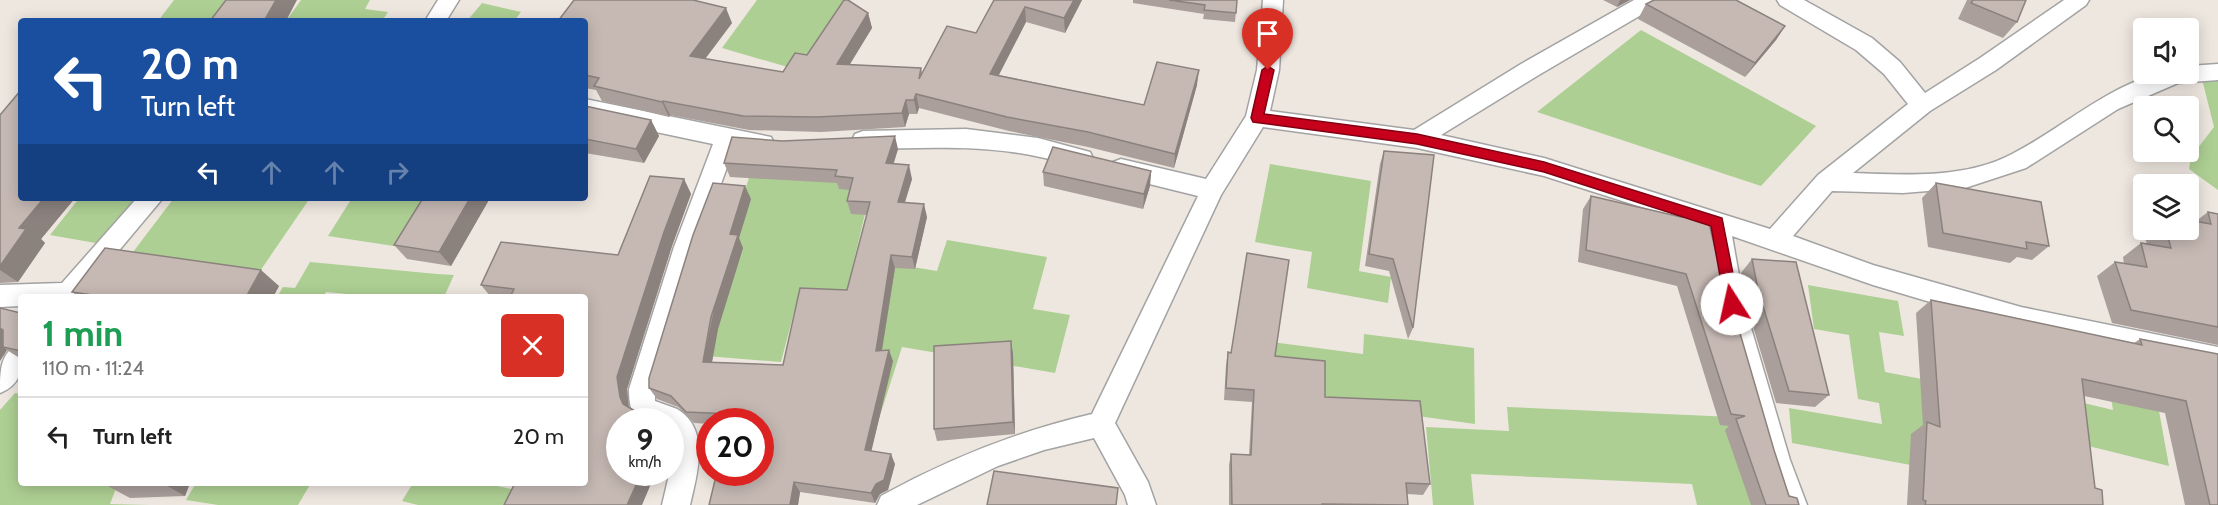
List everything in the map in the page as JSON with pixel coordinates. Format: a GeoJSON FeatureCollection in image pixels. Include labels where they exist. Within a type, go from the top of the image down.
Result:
{"type":"FeatureCollection","features":[{"type":"Feature","properties":{"kind":"lane"},"geometry":{"type":"LineString","coordinates":[[437,18],[449,0]]}},
{"type":"Feature","properties":{"kind":"lane"},"geometry":{"type":"LineString","coordinates":[[1101,424],[1212,190],[1257,118],[1268,70],[1272,0]]}},
{"type":"Feature","properties":{"kind":"lane"},"geometry":{"type":"LineString","coordinates":[[1417,139],[1529,70],[1651,0]]}},
{"type":"Feature","properties":{"kind":"lane"},"geometry":{"type":"LineString","coordinates":[[1787,0],[1864,44],[1892,68],[1922,105]]}},
{"type":"Feature","properties":{"kind":"lane"},"geometry":{"type":"LineString","coordinates":[[1775,240],[1826,182],[1922,105],[1988,64],[2079,0]]}},
{"type":"Feature","properties":{"kind":"lane"},"geometry":{"type":"LineString","coordinates":[[1826,182],[1903,184],[1965,180],[2018,162],[2110,103],[2176,75],[2218,72]]}},
{"type":"Feature","properties":{"kind":"lane"},"geometry":{"type":"LineString","coordinates":[[588,109],[726,138],[784,144]]}},
{"type":"Feature","properties":{"kind":"lane"},"geometry":{"type":"LineString","coordinates":[[1257,118],[1417,139],[1544,167],[1775,240],[1873,274],[2020,318],[2217,361]]}},
{"type":"Feature","properties":{"kind":"lane"},"geometry":{"type":"LineString","coordinates":[[676,505],[688,453],[678,426],[667,417],[648,412],[642,406],[642,389],[686,247],[726,138]]}},
{"type":"Feature","properties":{"kind":"lane"},"geometry":{"type":"LineString","coordinates":[[842,141],[966,138],[1038,147],[1212,190]]}},
{"type":"Feature","properties":{"kind":"lane"},"geometry":{"type":"LineString","coordinates":[[67,294],[149,201]]}},
{"type":"Feature","properties":{"kind":"lane"},"geometry":{"type":"LineString","coordinates":[[1718,222],[1732,304],[1777,460],[1793,505]]}},
{"type":"Feature","properties":{"kind":"lane"},"geometry":{"type":"LineString","coordinates":[[0,296],[18,296]]}},
{"type":"Feature","properties":{"kind":"lane"},"geometry":{"type":"LineString","coordinates":[[0,381],[18,358]]}},
{"type":"Feature","properties":{"kind":"lane"},"geometry":{"type":"LineString","coordinates":[[891,505],[936,478],[983,458],[1047,436],[1101,424]]}},
{"type":"Feature","properties":{"kind":"lane"},"geometry":{"type":"LineString","coordinates":[[1101,424],[1138,491],[1142,505]]}},
{"type":"Feature","properties":{"kind":"green space"},"geometry":{"type":"Polygon","coordinates":[[[174,0],[242,0],[229,18],[160,18],[174,0]]]}},
{"type":"Feature","properties":{"kind":"green space"},"geometry":{"type":"Polygon","coordinates":[[[301,0],[370,0],[365,9],[388,12],[384,18],[288,18],[301,0]]]}},
{"type":"Feature","properties":{"kind":"green space"},"geometry":{"type":"Polygon","coordinates":[[[757,0],[843,0],[851,2],[805,72],[722,48],[757,0]]]}},
{"type":"Feature","properties":{"kind":"green space"},"geometry":{"type":"Polygon","coordinates":[[[482,3],[521,12],[516,18],[470,18],[482,3]]]}},
{"type":"Feature","properties":{"kind":"green space"},"geometry":{"type":"Polygon","coordinates":[[[1641,30],[1816,126],[1761,186],[1537,112],[1641,30]]]}},
{"type":"Feature","properties":{"kind":"green space"},"geometry":{"type":"Polygon","coordinates":[[[2202,79],[2218,81],[2218,190],[2199,174],[2189,169],[2190,162],[2199,162],[2199,147],[2214,127],[2202,79]]]}},
{"type":"Feature","properties":{"kind":"green space"},"geometry":{"type":"Polygon","coordinates":[[[1270,164],[1371,181],[1359,271],[1391,277],[1388,303],[1307,288],[1312,252],[1255,242],[1270,164]]]}},
{"type":"Feature","properties":{"kind":"green space"},"geometry":{"type":"Polygon","coordinates":[[[751,171],[873,180],[842,311],[795,308],[781,362],[694,355],[751,171]]]}},
{"type":"Feature","properties":{"kind":"green space"},"geometry":{"type":"Polygon","coordinates":[[[77,201],[136,201],[101,244],[50,235],[77,201]]]}},
{"type":"Feature","properties":{"kind":"green space"},"geometry":{"type":"Polygon","coordinates":[[[172,201],[308,201],[256,277],[130,256],[172,201]]]}},
{"type":"Feature","properties":{"kind":"green space"},"geometry":{"type":"Polygon","coordinates":[[[350,201],[449,201],[420,250],[328,236],[350,201]]]}},
{"type":"Feature","properties":{"kind":"green space"},"geometry":{"type":"Polygon","coordinates":[[[947,240],[1047,257],[1033,309],[1070,315],[1055,373],[902,347],[876,428],[869,260],[937,271],[947,240]]]}},
{"type":"Feature","properties":{"kind":"green space"},"geometry":{"type":"Polygon","coordinates":[[[310,262],[454,275],[445,294],[326,292],[325,294],[279,294],[283,287],[295,288],[310,262]]]}},
{"type":"Feature","properties":{"kind":"green space"},"geometry":{"type":"Polygon","coordinates":[[[1808,285],[1898,301],[1904,336],[1879,332],[1885,372],[1927,380],[1943,471],[1792,443],[1789,408],[1882,424],[1879,403],[1858,399],[1849,335],[1814,329],[1808,285]]]}},
{"type":"Feature","properties":{"kind":"green space"},"geometry":{"type":"Polygon","coordinates":[[[1364,334],[1474,348],[1475,424],[1403,414],[1401,451],[1242,338],[1363,354],[1364,334]]]}},
{"type":"Feature","properties":{"kind":"green space"},"geometry":{"type":"Polygon","coordinates":[[[2104,356],[2151,367],[2169,466],[1976,418],[1972,376],[2113,410],[2104,356]]]}},
{"type":"Feature","properties":{"kind":"green space"},"geometry":{"type":"Polygon","coordinates":[[[15,393],[18,394],[18,486],[117,486],[110,504],[150,505],[0,505],[0,410],[15,393]]]}},
{"type":"Feature","properties":{"kind":"green space"},"geometry":{"type":"Polygon","coordinates":[[[1507,407],[1733,417],[1755,505],[1697,505],[1692,484],[1471,474],[1474,505],[1433,505],[1426,427],[1509,431],[1507,407]]]}},
{"type":"Feature","properties":{"kind":"green space"},"geometry":{"type":"Polygon","coordinates":[[[194,486],[309,486],[298,505],[218,505],[186,500],[194,486]]]}},
{"type":"Feature","properties":{"kind":"green space"},"geometry":{"type":"Polygon","coordinates":[[[411,486],[497,486],[539,495],[534,505],[418,505],[402,501],[411,486]]]}},
{"type":"Feature","properties":{"kind":"building"},"geometry":{"type":"Polygon","coordinates":[[[226,0],[276,0],[266,18],[212,18],[226,0]]]}},
{"type":"Feature","properties":{"kind":"building"},"geometry":{"type":"Polygon","coordinates":[[[574,0],[693,0],[726,8],[690,56],[783,72],[795,53],[807,55],[844,0],[848,0],[868,13],[837,64],[921,68],[919,79],[947,26],[976,33],[994,0],[1074,0],[1064,18],[1025,7],[990,74],[1144,105],[1157,62],[1199,70],[1175,154],[1088,132],[1007,117],[916,94],[914,100],[906,100],[902,113],[816,117],[743,116],[662,102],[594,86],[599,78],[588,76],[588,18],[560,18],[574,0]]]}},
{"type":"Feature","properties":{"kind":"building"},"geometry":{"type":"Polygon","coordinates":[[[1169,0],[1237,0],[1236,13],[1204,10],[1205,5],[1169,0]]]}},
{"type":"Feature","properties":{"kind":"building"},"geometry":{"type":"Polygon","coordinates":[[[1654,0],[1736,0],[1785,26],[1755,63],[1646,4],[1654,0]]]}},
{"type":"Feature","properties":{"kind":"building"},"geometry":{"type":"Polygon","coordinates":[[[1973,0],[2026,0],[2017,22],[1971,3],[1973,0]]]}},
{"type":"Feature","properties":{"kind":"building"},"geometry":{"type":"Polygon","coordinates":[[[18,94],[18,201],[42,201],[19,228],[26,229],[0,266],[0,115],[18,94]]]}},
{"type":"Feature","properties":{"kind":"building"},"geometry":{"type":"Polygon","coordinates":[[[588,107],[651,120],[636,149],[588,140],[588,107]]]}},
{"type":"Feature","properties":{"kind":"building"},"geometry":{"type":"Polygon","coordinates":[[[895,136],[886,163],[909,165],[898,202],[924,204],[912,257],[891,255],[876,351],[889,350],[865,450],[891,454],[884,480],[876,484],[871,493],[794,482],[790,505],[709,505],[714,486],[774,486],[774,408],[696,408],[696,412],[686,412],[671,396],[649,388],[649,378],[693,235],[713,183],[745,186],[730,234],[738,235],[711,317],[703,362],[783,365],[800,288],[847,290],[870,202],[847,201],[853,178],[835,176],[837,170],[724,163],[732,137],[782,141],[895,136]]]}},
{"type":"Feature","properties":{"kind":"building"},"geometry":{"type":"Polygon","coordinates":[[[1053,147],[1151,171],[1144,194],[1043,172],[1053,147]]]}},
{"type":"Feature","properties":{"kind":"building"},"geometry":{"type":"Polygon","coordinates":[[[1384,151],[1434,155],[1413,328],[1393,259],[1369,254],[1384,151]]]}},
{"type":"Feature","properties":{"kind":"building"},"geometry":{"type":"Polygon","coordinates":[[[650,176],[684,179],[664,232],[617,377],[620,397],[623,404],[630,408],[606,408],[606,486],[636,486],[627,505],[504,505],[514,486],[588,486],[588,294],[512,294],[514,289],[481,285],[501,242],[618,255],[650,176]]]}},
{"type":"Feature","properties":{"kind":"building"},"geometry":{"type":"Polygon","coordinates":[[[1936,183],[2041,202],[2049,246],[2026,242],[2027,249],[1943,233],[1936,183]]]}},
{"type":"Feature","properties":{"kind":"building"},"geometry":{"type":"Polygon","coordinates":[[[1591,196],[1681,217],[1708,219],[1717,257],[1722,258],[1728,292],[1774,450],[1789,496],[1797,498],[1799,505],[1766,505],[1736,419],[1745,416],[1731,414],[1686,274],[1586,250],[1591,196]]]}},
{"type":"Feature","properties":{"kind":"building"},"geometry":{"type":"Polygon","coordinates":[[[421,201],[468,201],[439,252],[394,245],[421,201]]]}},
{"type":"Feature","properties":{"kind":"building"},"geometry":{"type":"Polygon","coordinates":[[[2208,212],[2218,214],[2218,327],[2131,310],[2115,262],[2147,267],[2141,243],[2171,248],[2169,240],[2199,240],[2199,222],[2211,224],[2208,212]]]}},
{"type":"Feature","properties":{"kind":"building"},"geometry":{"type":"Polygon","coordinates":[[[105,248],[261,270],[248,294],[86,294],[72,292],[105,248]]]}},
{"type":"Feature","properties":{"kind":"building"},"geometry":{"type":"Polygon","coordinates":[[[1247,253],[1289,260],[1275,356],[1325,361],[1325,397],[1420,401],[1430,484],[1406,483],[1408,505],[1232,505],[1231,454],[1251,455],[1254,390],[1226,388],[1228,352],[1231,353],[1247,253]]]}},
{"type":"Feature","properties":{"kind":"building"},"geometry":{"type":"Polygon","coordinates":[[[1752,259],[1796,262],[1829,395],[1789,391],[1758,290],[1752,259]]]}},
{"type":"Feature","properties":{"kind":"building"},"geometry":{"type":"Polygon","coordinates":[[[1931,300],[2142,345],[2140,339],[2218,354],[2218,505],[2210,505],[2186,401],[2082,379],[2095,488],[2102,490],[2103,505],[1925,505],[1926,501],[1923,500],[1927,422],[1940,427],[1931,300]]]}},
{"type":"Feature","properties":{"kind":"building"},"geometry":{"type":"Polygon","coordinates":[[[0,308],[18,312],[18,350],[3,347],[3,330],[0,328],[0,308]]]}},
{"type":"Feature","properties":{"kind":"building"},"geometry":{"type":"Polygon","coordinates":[[[1011,341],[1013,422],[934,429],[934,346],[1011,341]]]}},
{"type":"Feature","properties":{"kind":"building"},"geometry":{"type":"Polygon","coordinates":[[[994,471],[1118,488],[1116,505],[987,505],[994,471]]]}},
{"type":"Feature","properties":{"kind":"route"},"geometry":{"type":"LineString","coordinates":[[1268,70],[1257,118],[1417,139],[1544,167],[1718,222],[1732,304]]}}]}
